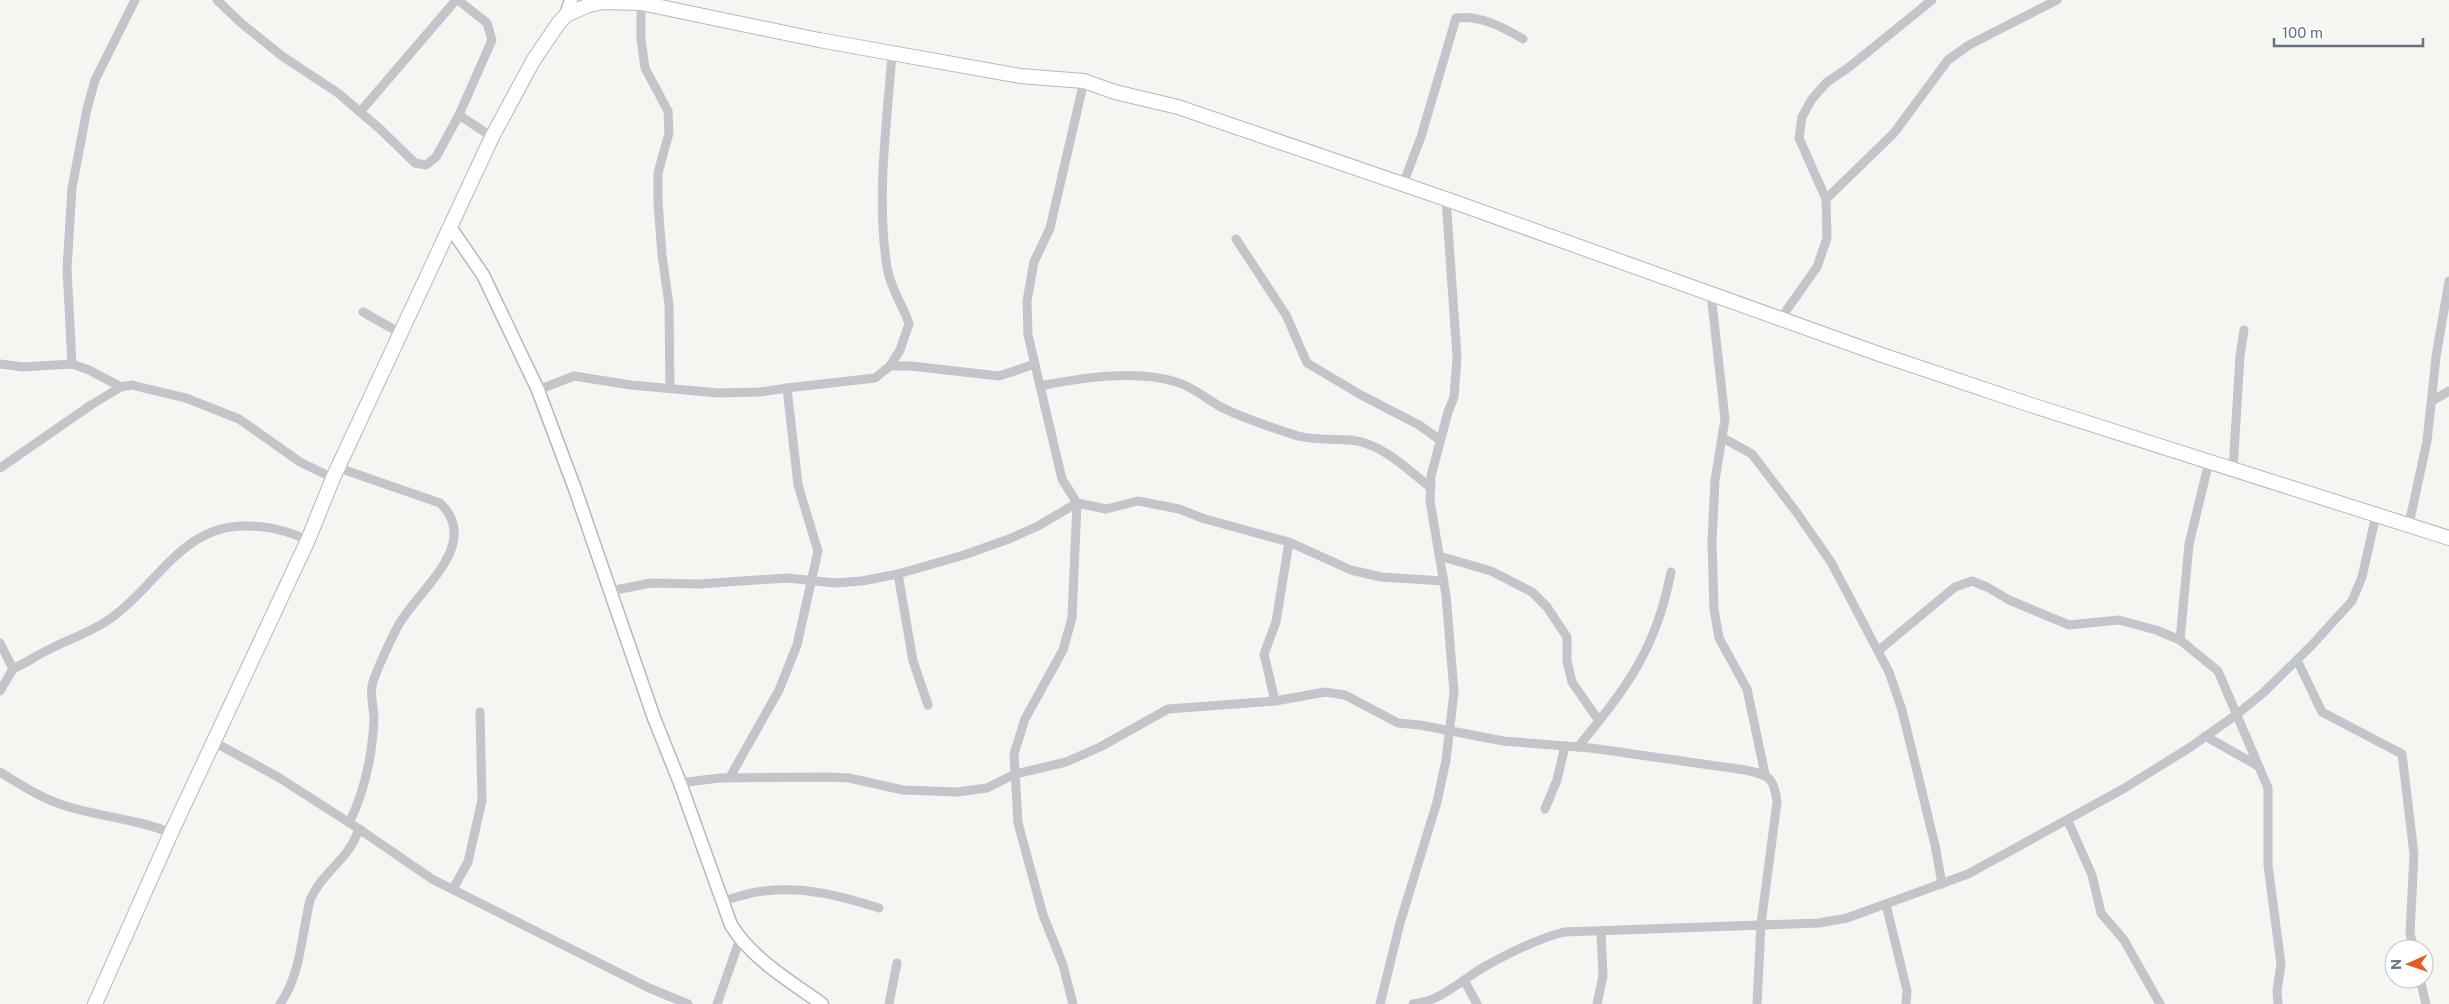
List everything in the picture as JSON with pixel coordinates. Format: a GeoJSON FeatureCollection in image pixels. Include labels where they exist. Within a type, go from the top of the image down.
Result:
{"type":"FeatureCollection","features":[{"type":"Feature","properties":{"kind":"main road"},"geometry":{"type":"LineString","coordinates":[[95,1004],[171,833],[308,540],[336,473],[400,333],[492,138],[532,61],[546,40],[566,16],[589,5],[604,2],[641,4],[1020,76],[1084,81],[1116,92],[1178,107],[1446,198],[1711,294],[2013,399],[2449,538]]}},
{"type":"Feature","properties":{"kind":"street"},"geometry":{"type":"LineString","coordinates":[[72,364],[67,269],[72,188],[86,109],[95,80],[135,0]]}},
{"type":"Feature","properties":{"kind":"street"},"geometry":{"type":"LineString","coordinates":[[217,0],[241,24],[282,56],[338,93],[415,163],[426,165],[436,157],[458,115],[492,40],[487,23],[457,0],[360,112]]}},
{"type":"Feature","properties":{"kind":"street"},"geometry":{"type":"LineString","coordinates":[[566,16],[571,0]]}},
{"type":"Feature","properties":{"kind":"street"},"geometry":{"type":"LineString","coordinates":[[1781,318],[1817,267],[1824,249],[1828,228],[1826,199],[1799,138],[1802,117],[1812,99],[1827,82],[1848,68],[1932,0]]}},
{"type":"Feature","properties":{"kind":"street"},"geometry":{"type":"LineString","coordinates":[[1826,199],[1894,133],[1948,60],[1977,41],[2057,0]]}},
{"type":"Feature","properties":{"kind":"street"},"geometry":{"type":"LineString","coordinates":[[641,4],[641,39],[645,68],[668,111],[669,134],[658,173],[658,202],[662,255],[669,305],[670,388]]}},
{"type":"Feature","properties":{"kind":"street"},"geometry":{"type":"LineString","coordinates":[[1403,184],[1421,137],[1456,18],[1469,16],[1505,28],[1523,39]]}},
{"type":"Feature","properties":{"kind":"street"},"geometry":{"type":"LineString","coordinates":[[538,390],[574,376],[631,385],[718,393],[760,392],[875,378],[890,366],[900,350],[909,324],[896,297],[887,268],[881,185],[892,53]]}},
{"type":"Feature","properties":{"kind":"street"},"geometry":{"type":"LineString","coordinates":[[1073,1004],[1063,965],[1043,915],[1018,823],[1014,754],[1025,719],[1054,670],[1063,650],[1072,618],[1077,503],[1062,479],[1028,335],[1027,301],[1034,262],[1050,228],[1084,81]]}},
{"type":"Feature","properties":{"kind":"street"},"geometry":{"type":"LineString","coordinates":[[458,115],[492,138]]}},
{"type":"Feature","properties":{"kind":"street"},"geometry":{"type":"LineString","coordinates":[[1380,1004],[1400,923],[1438,802],[1450,731],[1454,692],[1451,641],[1444,581],[1430,501],[1440,440],[1454,397],[1457,357],[1446,198]]}},
{"type":"Feature","properties":{"kind":"street"},"geometry":{"type":"LineString","coordinates":[[450,227],[483,275],[538,390],[654,718],[680,783],[731,925],[740,939],[773,969],[822,1004]]}},
{"type":"Feature","properties":{"kind":"street"},"geometry":{"type":"LineString","coordinates":[[1236,240],[1286,315],[1307,363],[1361,395],[1411,420],[1440,440]]}},
{"type":"Feature","properties":{"kind":"street"},"geometry":{"type":"LineString","coordinates":[[2409,524],[2427,441],[2436,357],[2449,280]]}},
{"type":"Feature","properties":{"kind":"street"},"geometry":{"type":"LineString","coordinates":[[1711,294],[1725,419],[1715,480],[1712,542],[1714,609],[1719,638],[1747,689],[1765,774],[1775,788],[1777,802],[1761,924],[1757,1004]]}},
{"type":"Feature","properties":{"kind":"street"},"geometry":{"type":"LineString","coordinates":[[362,312],[400,333]]}},
{"type":"Feature","properties":{"kind":"street"},"geometry":{"type":"LineString","coordinates":[[2233,469],[2240,356],[2244,330]]}},
{"type":"Feature","properties":{"kind":"street"},"geometry":{"type":"LineString","coordinates":[[0,364],[24,366],[72,364],[89,370],[122,388]]}},
{"type":"Feature","properties":{"kind":"street"},"geometry":{"type":"LineString","coordinates":[[890,366],[911,366],[999,376],[1035,364]]}},
{"type":"Feature","properties":{"kind":"street"},"geometry":{"type":"LineString","coordinates":[[1040,386],[1118,376],[1158,378],[1177,382],[1221,407],[1299,436],[1352,440],[1370,444],[1402,463],[1431,488]]}},
{"type":"Feature","properties":{"kind":"street"},"geometry":{"type":"LineString","coordinates":[[0,468],[91,405],[122,388],[132,386],[212,407],[239,419],[300,462],[440,503],[449,512],[455,529],[453,547],[443,566],[398,625],[372,686],[374,715],[373,746],[359,801],[349,823]]}},
{"type":"Feature","properties":{"kind":"street"},"geometry":{"type":"LineString","coordinates":[[730,777],[779,690],[797,645],[818,551],[798,485],[787,388]]}},
{"type":"Feature","properties":{"kind":"street"},"geometry":{"type":"LineString","coordinates":[[2432,401],[2449,391]]}},
{"type":"Feature","properties":{"kind":"street"},"geometry":{"type":"LineString","coordinates":[[1723,438],[1752,454],[1797,513],[1831,562],[1889,672],[1902,710],[1935,845],[1942,884]]}},
{"type":"Feature","properties":{"kind":"street"},"geometry":{"type":"LineString","coordinates":[[2180,640],[2189,544],[2209,462]]}},
{"type":"Feature","properties":{"kind":"street"},"geometry":{"type":"LineString","coordinates":[[610,591],[651,583],[699,584],[786,578],[811,582],[862,581],[898,574],[964,555],[1009,539],[1038,526],[1077,503],[1106,509],[1138,501],[1179,509],[1205,519],[1289,542],[1351,570],[1381,578],[1444,581]]}},
{"type":"Feature","properties":{"kind":"street"},"geometry":{"type":"LineString","coordinates":[[1414,1004],[1429,1002],[1518,949],[1548,936],[1585,930],[1601,932],[1818,923],[1846,918],[1968,874],[2068,821],[2205,736],[2236,715],[2263,693],[2352,601],[2362,577],[2376,515]]}},
{"type":"Feature","properties":{"kind":"street"},"geometry":{"type":"LineString","coordinates":[[0,691],[13,669],[30,662],[47,650],[99,627],[114,616],[144,590],[173,558],[206,532],[238,525],[285,530],[308,540]]}},
{"type":"Feature","properties":{"kind":"street"},"geometry":{"type":"LineString","coordinates":[[1275,701],[1264,654],[1276,622],[1289,542]]}},
{"type":"Feature","properties":{"kind":"street"},"geometry":{"type":"LineString","coordinates":[[1439,556],[1492,571],[1532,592],[1547,607],[1568,637],[1568,660],[1572,682],[1599,721]]}},
{"type":"Feature","properties":{"kind":"street"},"geometry":{"type":"LineString","coordinates":[[1578,747],[1632,678],[1650,646],[1660,619],[1671,572]]}},
{"type":"Feature","properties":{"kind":"street"},"geometry":{"type":"LineString","coordinates":[[898,574],[913,661],[928,706]]}},
{"type":"Feature","properties":{"kind":"street"},"geometry":{"type":"LineString","coordinates":[[1878,651],[1955,587],[1972,581],[1987,587],[2008,600],[2069,625],[2119,620],[2156,630],[2180,640],[2218,672],[2229,692],[2236,715],[2268,788],[2268,865],[2281,964],[2278,1004]]}},
{"type":"Feature","properties":{"kind":"street"},"geometry":{"type":"LineString","coordinates":[[0,643],[13,669]]}},
{"type":"Feature","properties":{"kind":"street"},"geometry":{"type":"LineString","coordinates":[[2297,660],[2322,712],[2402,754],[2414,854],[2410,933],[2412,939]]}},
{"type":"Feature","properties":{"kind":"street"},"geometry":{"type":"LineString","coordinates":[[680,783],[730,777],[849,778],[903,790],[957,792],[987,788],[1015,774],[1066,762],[1100,747],[1168,709],[1275,701],[1325,692],[1345,695],[1398,723],[1503,741],[1578,747],[1684,760],[1765,774]]}},
{"type":"Feature","properties":{"kind":"street"},"geometry":{"type":"LineString","coordinates":[[453,889],[468,862],[482,800],[480,712]]}},
{"type":"Feature","properties":{"kind":"street"},"geometry":{"type":"LineString","coordinates":[[2205,736],[2258,766]]}},
{"type":"Feature","properties":{"kind":"street"},"geometry":{"type":"LineString","coordinates":[[214,742],[278,777],[432,879],[649,988],[688,1004]]}},
{"type":"Feature","properties":{"kind":"street"},"geometry":{"type":"LineString","coordinates":[[1544,809],[1557,780],[1565,746]]}},
{"type":"Feature","properties":{"kind":"street"},"geometry":{"type":"LineString","coordinates":[[0,772],[49,800],[66,806],[156,827],[171,833]]}},
{"type":"Feature","properties":{"kind":"street"},"geometry":{"type":"LineString","coordinates":[[2068,821],[2092,875],[2101,913],[2124,940],[2160,1004]]}},
{"type":"Feature","properties":{"kind":"street"},"geometry":{"type":"LineString","coordinates":[[280,1004],[289,991],[297,969],[311,898],[320,883],[353,846],[358,829]]}},
{"type":"Feature","properties":{"kind":"street"},"geometry":{"type":"LineString","coordinates":[[722,901],[763,891],[811,890],[846,897],[879,908]]}},
{"type":"Feature","properties":{"kind":"street"},"geometry":{"type":"LineString","coordinates":[[1886,904],[1907,991],[1906,1004]]}},
{"type":"Feature","properties":{"kind":"street"},"geometry":{"type":"LineString","coordinates":[[1597,1004],[1603,976],[1601,932]]}},
{"type":"Feature","properties":{"kind":"street"},"geometry":{"type":"LineString","coordinates":[[717,1004],[740,939]]}},
{"type":"Feature","properties":{"kind":"street"},"geometry":{"type":"LineString","coordinates":[[889,1004],[897,963]]}},
{"type":"Feature","properties":{"kind":"street"},"geometry":{"type":"LineString","coordinates":[[1464,980],[1477,1004]]}},
{"type":"Feature","properties":{"kind":"street"},"geometry":{"type":"LineString","coordinates":[[2422,989],[2426,1004]]}}]}
